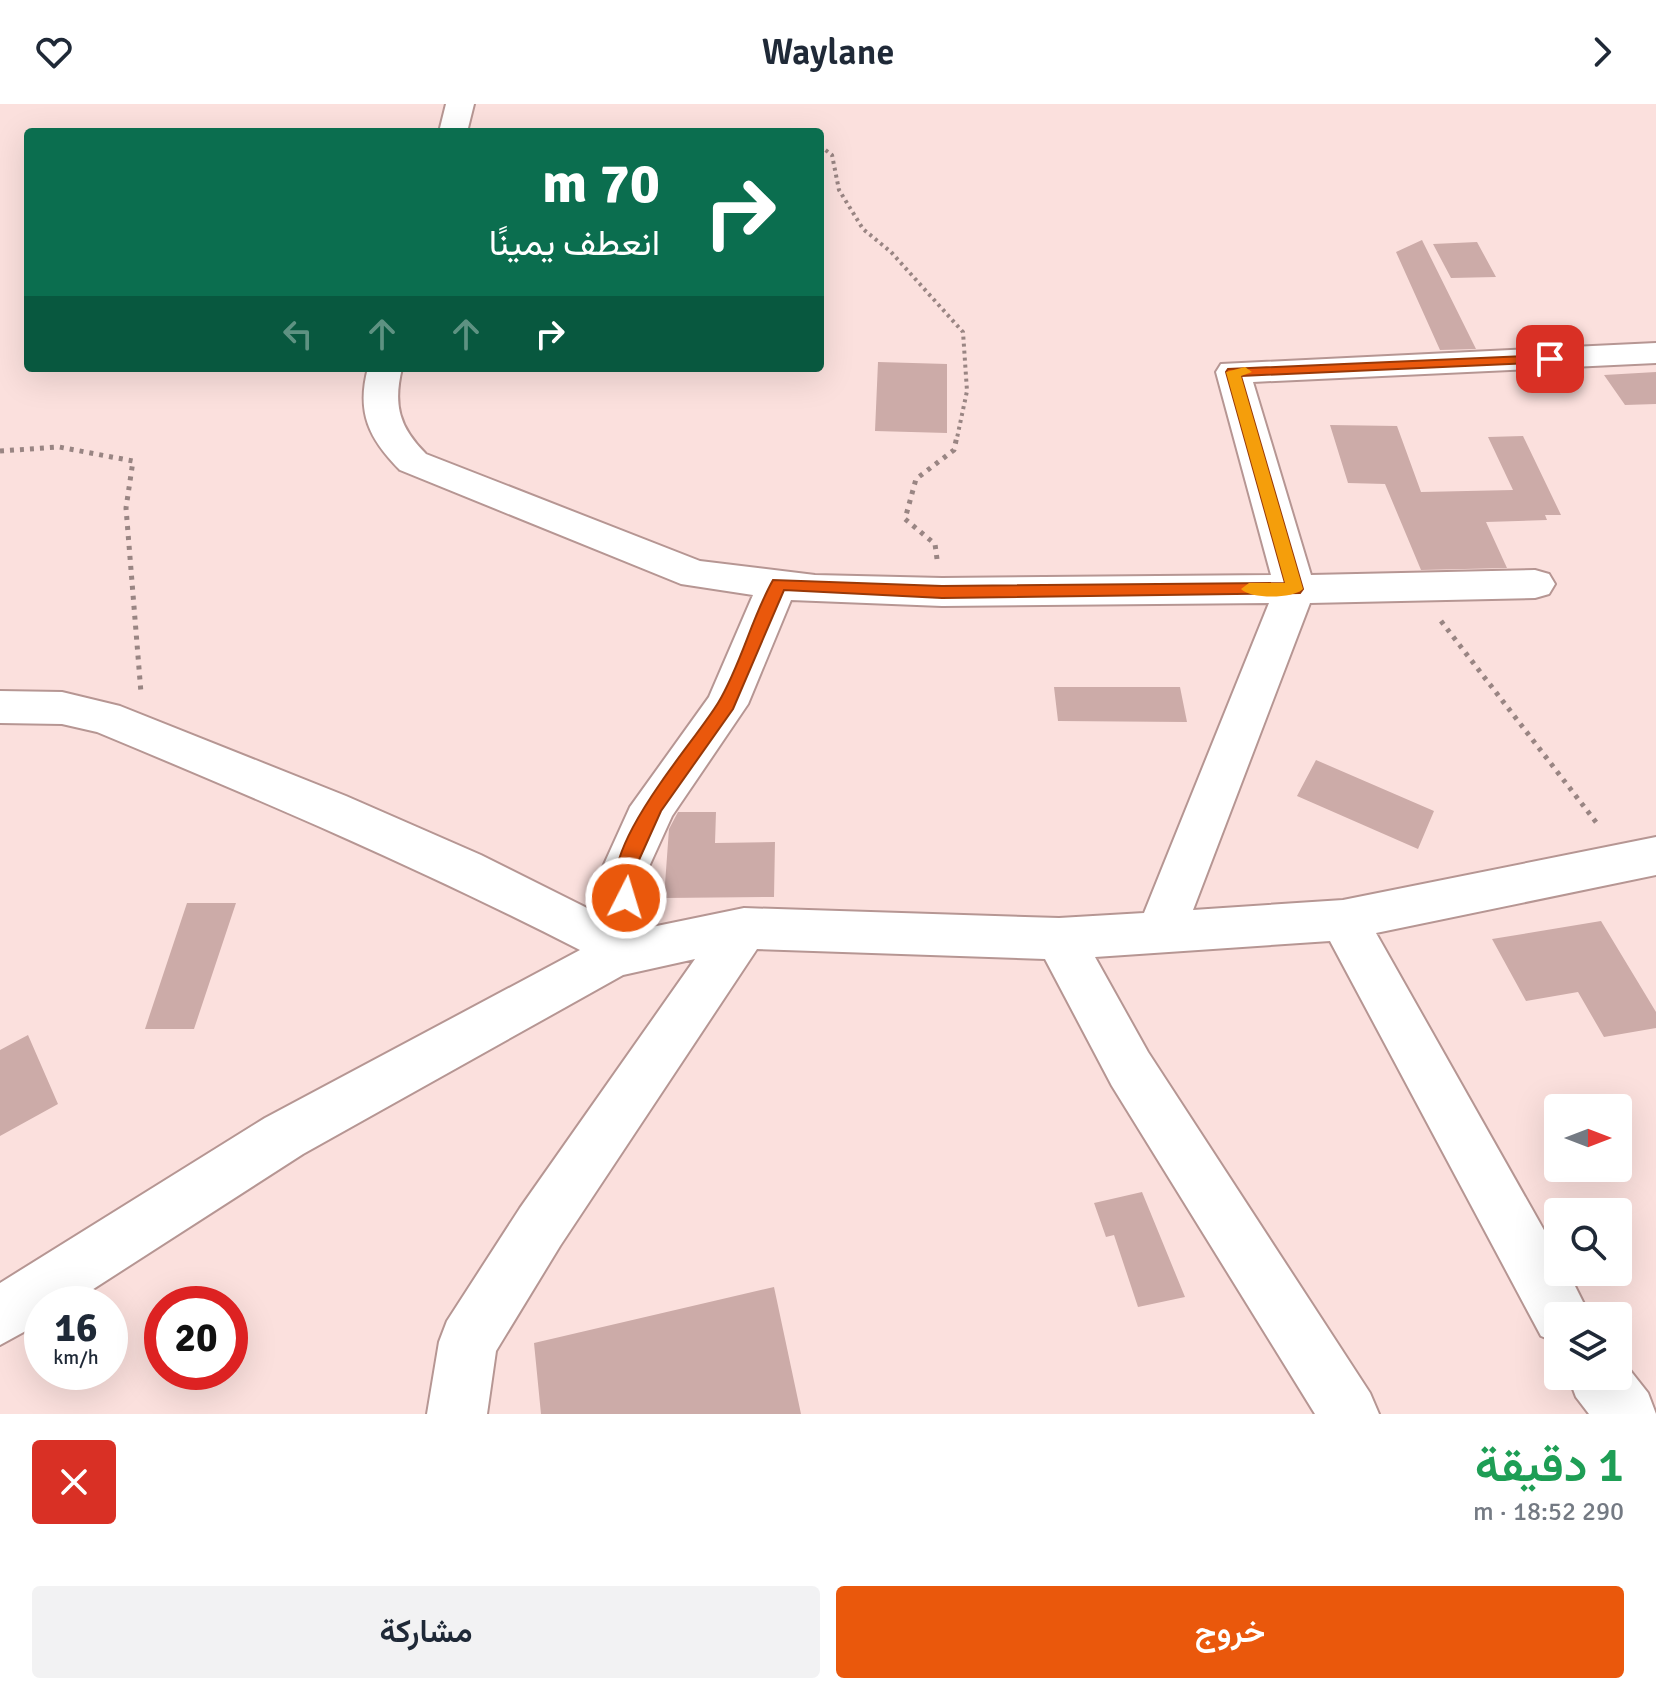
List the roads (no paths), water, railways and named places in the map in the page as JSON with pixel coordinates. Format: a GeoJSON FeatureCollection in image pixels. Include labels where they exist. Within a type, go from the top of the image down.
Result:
{"type":"FeatureCollection","features":[{"type":"Feature","properties":{"kind":"lane"},"geometry":{"type":"LineString","coordinates":[[454,128],[460,104]]}},
{"type":"Feature","properties":{"kind":"lane"},"geometry":{"type":"LineString","coordinates":[[1160,932],[1295,589],[1233,372],[1656,353]]}},
{"type":"Feature","properties":{"kind":"lane"},"geometry":{"type":"LineString","coordinates":[[384,372],[377,396],[388,438],[413,462],[695,574],[815,589],[942,592],[1535,584]]}},
{"type":"Feature","properties":{"kind":"lane"},"geometry":{"type":"LineString","coordinates":[[630,952],[624,871],[653,807],[727,704],[778,584]]}},
{"type":"Feature","properties":{"kind":"lane"},"geometry":{"type":"LineString","coordinates":[[0,707],[62,708],[105,718],[330,809],[465,869],[630,952]]}},
{"type":"Feature","properties":{"kind":"lane"},"geometry":{"type":"LineString","coordinates":[[0,1316],[284,1136],[613,956],[744,928],[1059,939],[1343,920],[1641,859]]}},
{"type":"Feature","properties":{"kind":"lane"},"geometry":{"type":"LineString","coordinates":[[1343,920],[1553,1302]]}},
{"type":"Feature","properties":{"kind":"lane"},"geometry":{"type":"LineString","coordinates":[[457,1414],[468,1342],[540,1227],[744,928]]}},
{"type":"Feature","properties":{"kind":"lane"},"geometry":{"type":"LineString","coordinates":[[1059,939],[1130,1069],[1349,1414]]}},
{"type":"Feature","properties":{"kind":"lane"},"geometry":{"type":"LineString","coordinates":[[1608,1390],[1627,1414]]}}]}
